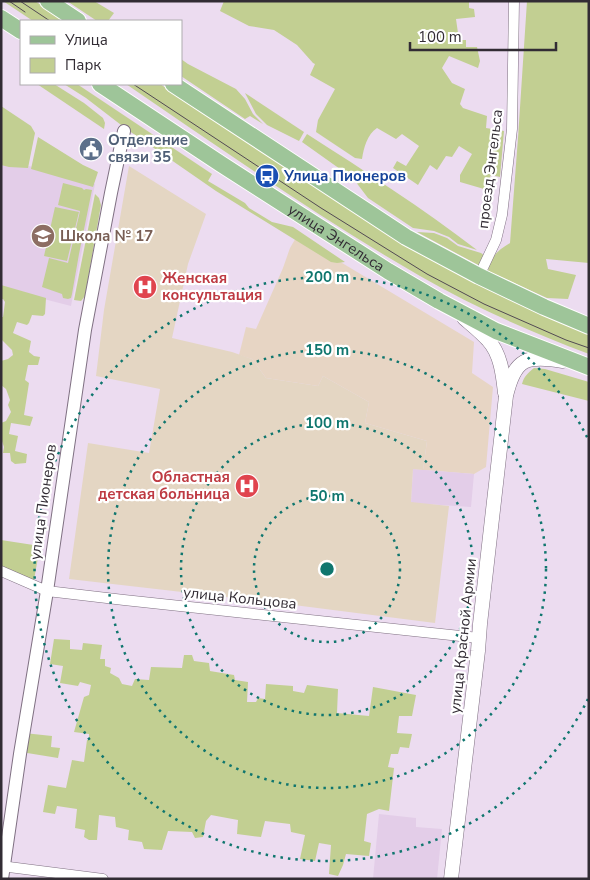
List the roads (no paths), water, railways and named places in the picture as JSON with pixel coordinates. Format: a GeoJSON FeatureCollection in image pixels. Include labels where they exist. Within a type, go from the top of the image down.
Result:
{"type":"FeatureCollection","features":[{"type":"Feature","properties":{"kind":"main road"},"geometry":{"type":"LineString","coordinates":[[48,1],[76,20]]}},
{"type":"Feature","properties":{"kind":"main road"},"geometry":{"type":"LineString","coordinates":[[1,18],[20,30]]}},
{"type":"Feature","properties":{"kind":"main road","name":"улица Энгельса"},"geometry":{"type":"LineString","coordinates":[[102,85],[229,170],[388,271],[496,331],[586,366]]}},
{"type":"Feature","properties":{"kind":"main road"},"geometry":{"type":"LineString","coordinates":[[175,85],[406,237],[479,276],[589,326]]}},
{"type":"Feature","properties":{"kind":"main road"},"geometry":{"type":"LineString","coordinates":[[439,300],[460,315],[488,340],[496,352],[500,363],[506,396]]}},
{"type":"Feature","properties":{"kind":"main road"},"geometry":{"type":"LineString","coordinates":[[506,396],[510,380],[516,369],[522,362],[530,358],[551,359],[586,366]]}},
{"type":"Feature","properties":{"kind":"main road","name":"улица Красной Армии"},"geometry":{"type":"LineString","coordinates":[[452,879],[506,396]]}},
{"type":"Feature","properties":{"kind":"street","name":"проезд Энгельса"},"geometry":{"type":"LineString","coordinates":[[479,276],[496,240],[502,215],[512,129],[514,1]]}},
{"type":"Feature","properties":{"kind":"street","name":"улица Пионеров"},"geometry":{"type":"LineString","coordinates":[[2,871],[89,309],[110,193],[124,131]]}},
{"type":"Feature","properties":{"kind":"street","name":"улица Кольцова"},"geometry":{"type":"LineString","coordinates":[[1,571],[46,591],[479,638]]}},
{"type":"Feature","properties":{"kind":"street"},"geometry":{"type":"LineString","coordinates":[[2,871],[103,879]]}},
{"type":"Feature","properties":{"kind":"tram line"},"geometry":{"type":"LineString","coordinates":[[9,1],[25,12]]}},
{"type":"Feature","properties":{"kind":"tram line"},"geometry":{"type":"LineString","coordinates":[[20,1],[48,20]]}},
{"type":"Feature","properties":{"kind":"tram line"},"geometry":{"type":"LineString","coordinates":[[135,85],[321,208],[427,274],[484,304],[566,340],[589,348]]}},
{"type":"Feature","properties":{"kind":"place","name":"Отделение связи 35"},"geometry":{"type":"Point","coordinates":[91,149]}},
{"type":"Feature","properties":{"kind":"place","name":"Улица Пионеров"},"geometry":{"type":"Point","coordinates":[267,176]}},
{"type":"Feature","properties":{"kind":"place","name":"Школа № 17"},"geometry":{"type":"Point","coordinates":[43,236]}},
{"type":"Feature","properties":{"kind":"place","name":"Женская консультация"},"geometry":{"type":"Point","coordinates":[145,287]}},
{"type":"Feature","properties":{"kind":"place","name":"Областная детская больница"},"geometry":{"type":"Point","coordinates":[247,486]}}]}
